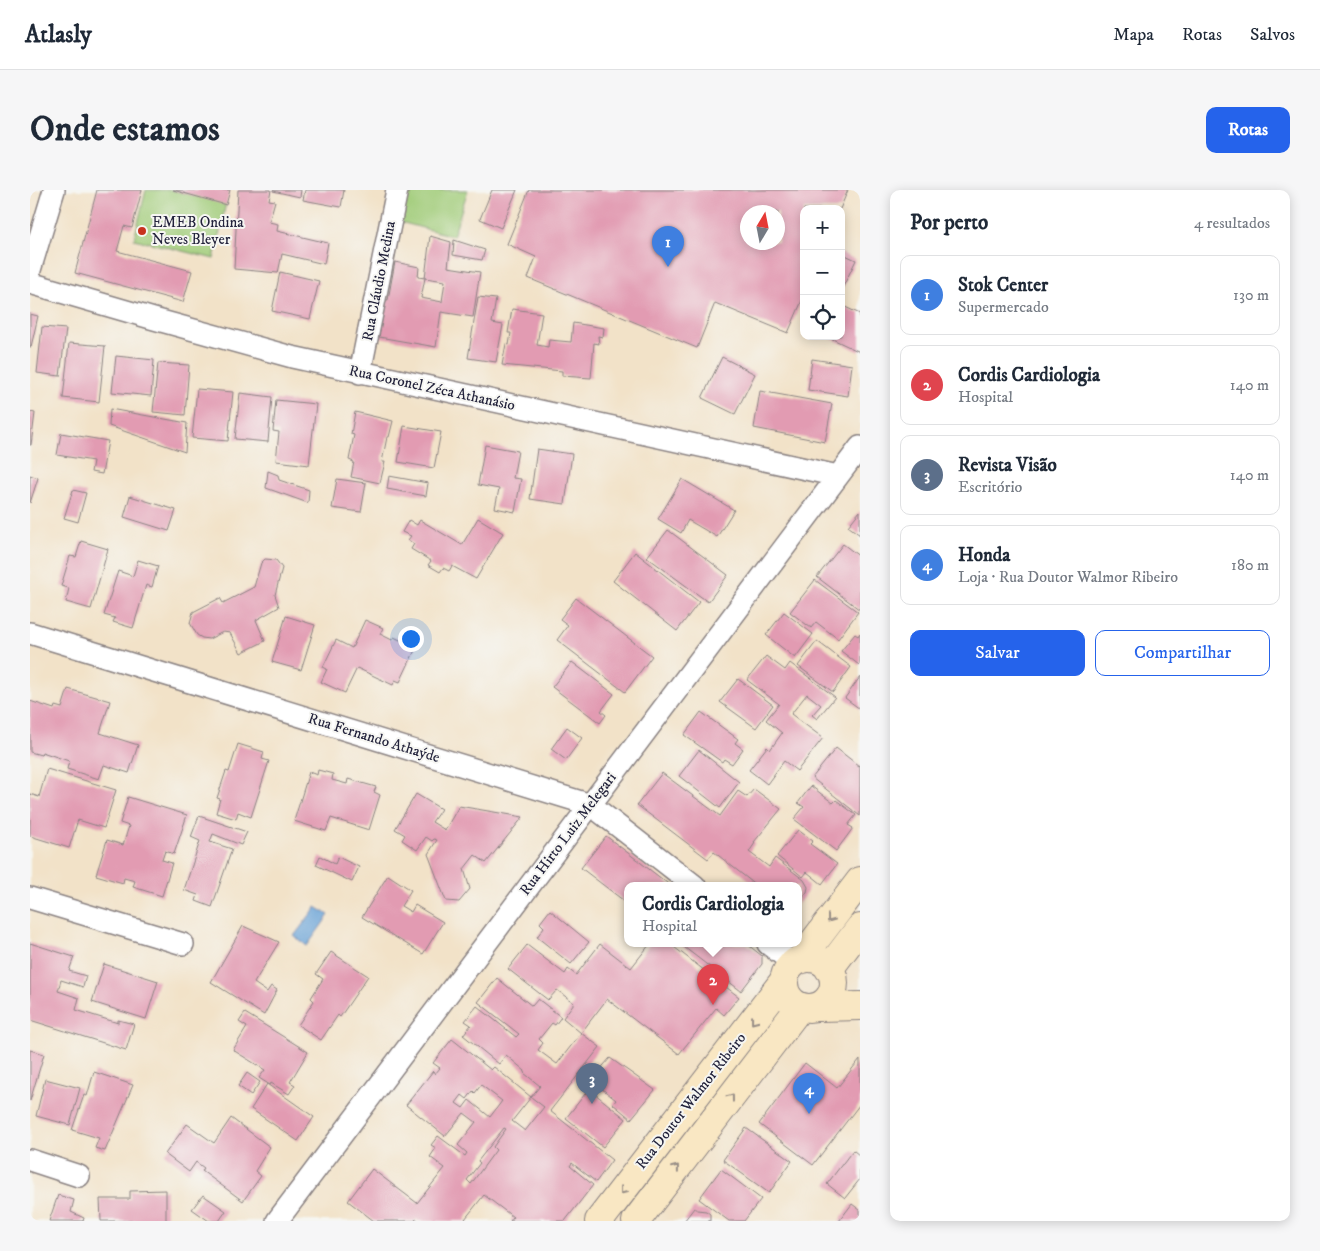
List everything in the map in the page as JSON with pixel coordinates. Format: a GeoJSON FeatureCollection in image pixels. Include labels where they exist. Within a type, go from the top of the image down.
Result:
{"type":"FeatureCollection","features":[{"type":"Feature","properties":{"kind":"street"},"geometry":{"type":"LineString","coordinates":[[30,270],[54,190]]}},
{"type":"Feature","properties":{"kind":"street","name":"Rua Cláudio Medina"},"geometry":{"type":"LineString","coordinates":[[360,373],[397,190]]}},
{"type":"Feature","properties":{"kind":"street","name":"Rua Coronel Zéca Athanásio"},"geometry":{"type":"LineString","coordinates":[[30,283],[245,345],[360,373],[838,476]]}},
{"type":"Feature","properties":{"kind":"street","name":"Rua Hirto Luiz Melegari"},"geometry":{"type":"LineString","coordinates":[[277,1221],[860,447]]}},
{"type":"Feature","properties":{"kind":"street","name":"Rua Fernando Athaýde"},"geometry":{"type":"LineString","coordinates":[[30,633],[590,804],[690,882]]}},
{"type":"Feature","properties":{"kind":"street","name":"Rua Doutor Walmor Ribeiro"},"geometry":{"type":"LineString","coordinates":[[599,1221],[860,881]]}},
{"type":"Feature","properties":{"kind":"street"},"geometry":{"type":"LineString","coordinates":[[30,898],[183,944]]}},
{"type":"Feature","properties":{"kind":"street"},"geometry":{"type":"LineString","coordinates":[[829,968],[860,928]]}},
{"type":"Feature","properties":{"kind":"street"},"geometry":{"type":"LineString","coordinates":[[771,947],[792,968]]}},
{"type":"Feature","properties":{"kind":"street"},"geometry":{"type":"LineString","coordinates":[[792,968],[808,958],[816,959],[829,968],[834,982],[830,997],[809,1007]]}},
{"type":"Feature","properties":{"kind":"street"},"geometry":{"type":"LineString","coordinates":[[792,968],[788,997],[793,1003],[809,1007],[860,1006]]}},
{"type":"Feature","properties":{"kind":"street","name":"Rua Doutor Walmor Ribeiro"},"geometry":{"type":"LineString","coordinates":[[636,1221],[809,1007]]}},
{"type":"Feature","properties":{"kind":"street"},"geometry":{"type":"LineString","coordinates":[[30,1160],[79,1176]]}},
{"type":"Feature","properties":{"kind":"green space"},"geometry":{"type":"Polygon","coordinates":[[[146,190],[172,190],[226,203],[214,259],[134,239],[146,190]]]}},
{"type":"Feature","properties":{"kind":"green space"},"geometry":{"type":"Polygon","coordinates":[[[406,190],[468,190],[453,236],[400,222],[406,190]]]}},
{"type":"Feature","properties":{"kind":"water"},"geometry":{"type":"Polygon","coordinates":[[[316,907],[329,915],[307,946],[294,936],[316,907]]]}},
{"type":"Feature","properties":{"kind":"building"},"geometry":{"type":"Polygon","coordinates":[[[97,190],[142,190],[132,228],[124,226],[117,251],[192,271],[183,302],[75,273],[97,190]]]}},
{"type":"Feature","properties":{"kind":"building"},"geometry":{"type":"Polygon","coordinates":[[[173,190],[230,190],[226,205],[173,190]]]}},
{"type":"Feature","properties":{"kind":"building"},"geometry":{"type":"Polygon","coordinates":[[[238,190],[271,190],[269,200],[275,201],[269,222],[278,224],[277,231],[328,243],[324,264],[282,254],[278,273],[234,269],[238,190]]]}},
{"type":"Feature","properties":{"kind":"building"},"geometry":{"type":"Polygon","coordinates":[[[273,190],[301,190],[300,197],[273,190]]]}},
{"type":"Feature","properties":{"kind":"building"},"geometry":{"type":"Polygon","coordinates":[[[305,190],[344,190],[341,207],[303,200],[305,190]]]}},
{"type":"Feature","properties":{"kind":"building"},"geometry":{"type":"Polygon","coordinates":[[[492,190],[517,190],[501,228],[480,219],[492,190]]]}},
{"type":"Feature","properties":{"kind":"building"},"geometry":{"type":"Polygon","coordinates":[[[529,190],[848,190],[842,205],[800,205],[800,305],[788,333],[715,303],[697,348],[528,278],[536,257],[507,244],[529,190]]]}},
{"type":"Feature","properties":{"kind":"building"},"geometry":{"type":"Polygon","coordinates":[[[430,236],[451,242],[448,267],[480,272],[473,317],[441,312],[436,347],[379,337],[385,299],[388,300],[395,262],[419,267],[418,277],[425,278],[430,236]],[[425,278],[421,298],[442,302],[445,281],[425,278]]]}},
{"type":"Feature","properties":{"kind":"building"},"geometry":{"type":"Polygon","coordinates":[[[454,240],[485,250],[482,260],[453,255],[454,240]]]}},
{"type":"Feature","properties":{"kind":"building"},"geometry":{"type":"Polygon","coordinates":[[[845,255],[856,260],[845,283],[845,255]]]}},
{"type":"Feature","properties":{"kind":"building"},"geometry":{"type":"Polygon","coordinates":[[[280,272],[319,281],[310,319],[272,311],[280,272]]]}},
{"type":"Feature","properties":{"kind":"building"},"geometry":{"type":"Polygon","coordinates":[[[478,297],[496,299],[492,323],[503,325],[496,362],[468,358],[478,297]]]}},
{"type":"Feature","properties":{"kind":"building"},"geometry":{"type":"Polygon","coordinates":[[[845,307],[860,314],[860,352],[834,340],[845,340],[845,307]]]}},
{"type":"Feature","properties":{"kind":"building"},"geometry":{"type":"Polygon","coordinates":[[[512,309],[542,313],[537,345],[548,347],[549,340],[571,342],[573,323],[604,328],[603,337],[598,336],[599,344],[594,343],[591,378],[562,376],[562,371],[502,365],[506,344],[509,345],[511,333],[508,333],[512,309]]]}},
{"type":"Feature","properties":{"kind":"building"},"geometry":{"type":"Polygon","coordinates":[[[30,314],[38,316],[31,347],[30,347],[30,314]]]}},
{"type":"Feature","properties":{"kind":"building"},"geometry":{"type":"Polygon","coordinates":[[[42,327],[66,329],[60,376],[37,373],[42,327]]]}},
{"type":"Feature","properties":{"kind":"building"},"geometry":{"type":"Polygon","coordinates":[[[69,343],[105,346],[99,402],[63,398],[69,343]]]}},
{"type":"Feature","properties":{"kind":"building"},"geometry":{"type":"Polygon","coordinates":[[[116,356],[154,360],[151,396],[112,392],[116,356]]]}},
{"type":"Feature","properties":{"kind":"building"},"geometry":{"type":"Polygon","coordinates":[[[722,357],[755,374],[735,414],[702,398],[722,357]]]}},
{"type":"Feature","properties":{"kind":"building"},"geometry":{"type":"Polygon","coordinates":[[[812,359],[852,365],[848,396],[808,390],[812,359]]]}},
{"type":"Feature","properties":{"kind":"building"},"geometry":{"type":"Polygon","coordinates":[[[158,363],[189,365],[185,415],[153,412],[158,363]]]}},
{"type":"Feature","properties":{"kind":"building"},"geometry":{"type":"Polygon","coordinates":[[[197,389],[233,392],[228,441],[192,438],[197,389]]]}},
{"type":"Feature","properties":{"kind":"building"},"geometry":{"type":"Polygon","coordinates":[[[760,391],[832,404],[825,442],[754,428],[760,391]]]}},
{"type":"Feature","properties":{"kind":"building"},"geometry":{"type":"Polygon","coordinates":[[[240,393],[272,397],[268,442],[235,439],[240,393]]]}},
{"type":"Feature","properties":{"kind":"building"},"geometry":{"type":"Polygon","coordinates":[[[276,400],[316,404],[309,465],[276,461],[279,432],[273,431],[276,400]]]}},
{"type":"Feature","properties":{"kind":"building"},"geometry":{"type":"Polygon","coordinates":[[[110,409],[187,423],[185,452],[109,426],[110,409]]]}},
{"type":"Feature","properties":{"kind":"building"},"geometry":{"type":"Polygon","coordinates":[[[30,412],[35,413],[31,445],[30,445],[30,412]]]}},
{"type":"Feature","properties":{"kind":"building"},"geometry":{"type":"Polygon","coordinates":[[[355,412],[393,421],[389,437],[387,437],[382,462],[385,462],[380,483],[351,477],[354,462],[349,460],[354,435],[351,434],[355,412]]]}},
{"type":"Feature","properties":{"kind":"building"},"geometry":{"type":"Polygon","coordinates":[[[404,426],[441,432],[434,468],[398,462],[404,426]]]}},
{"type":"Feature","properties":{"kind":"building"},"geometry":{"type":"Polygon","coordinates":[[[61,433],[108,441],[102,474],[91,472],[93,461],[57,455],[61,433]]]}},
{"type":"Feature","properties":{"kind":"building"},"geometry":{"type":"Polygon","coordinates":[[[485,445],[518,451],[513,478],[521,479],[515,512],[495,508],[499,489],[478,485],[485,445]]]}},
{"type":"Feature","properties":{"kind":"building"},"geometry":{"type":"Polygon","coordinates":[[[537,449],[572,454],[565,504],[530,499],[537,449]]]}},
{"type":"Feature","properties":{"kind":"building"},"geometry":{"type":"Polygon","coordinates":[[[268,471],[278,475],[279,480],[309,490],[308,503],[266,488],[268,471]]]}},
{"type":"Feature","properties":{"kind":"building"},"geometry":{"type":"Polygon","coordinates":[[[30,475],[38,478],[30,503],[30,475]]]}},
{"type":"Feature","properties":{"kind":"building"},"geometry":{"type":"Polygon","coordinates":[[[389,476],[428,483],[426,496],[387,489],[389,476]]]}},
{"type":"Feature","properties":{"kind":"building"},"geometry":{"type":"Polygon","coordinates":[[[337,479],[366,483],[361,512],[332,508],[337,479]]]}},
{"type":"Feature","properties":{"kind":"building"},"geometry":{"type":"Polygon","coordinates":[[[682,479],[734,510],[717,537],[688,520],[681,533],[658,519],[682,479]]]}},
{"type":"Feature","properties":{"kind":"building"},"geometry":{"type":"Polygon","coordinates":[[[73,490],[86,493],[78,522],[64,518],[73,490]]]}},
{"type":"Feature","properties":{"kind":"building"},"geometry":{"type":"Polygon","coordinates":[[[130,496],[176,510],[169,531],[124,517],[130,496]]]}},
{"type":"Feature","properties":{"kind":"building"},"geometry":{"type":"Polygon","coordinates":[[[860,511],[860,535],[848,526],[860,511]]]}},
{"type":"Feature","properties":{"kind":"building"},"geometry":{"type":"Polygon","coordinates":[[[478,518],[503,533],[476,579],[452,566],[449,571],[443,568],[440,572],[428,565],[431,561],[411,549],[414,544],[408,540],[411,536],[402,532],[409,520],[417,525],[420,520],[462,545],[478,518]]]}},
{"type":"Feature","properties":{"kind":"building"},"geometry":{"type":"Polygon","coordinates":[[[668,530],[728,575],[708,602],[647,557],[668,530]]]}},
{"type":"Feature","properties":{"kind":"building"},"geometry":{"type":"Polygon","coordinates":[[[81,541],[108,549],[91,609],[66,602],[69,588],[61,586],[70,556],[76,557],[81,541]]]}},
{"type":"Feature","properties":{"kind":"building"},"geometry":{"type":"Polygon","coordinates":[[[843,544],[860,557],[860,610],[817,577],[843,544]]]}},
{"type":"Feature","properties":{"kind":"building"},"geometry":{"type":"Polygon","coordinates":[[[635,552],[699,602],[677,631],[613,581],[635,552]]]}},
{"type":"Feature","properties":{"kind":"building"},"geometry":{"type":"Polygon","coordinates":[[[265,559],[276,560],[282,568],[275,595],[279,607],[256,620],[265,641],[241,653],[230,633],[223,632],[209,639],[197,635],[190,623],[193,612],[220,598],[223,603],[254,587],[261,563],[265,559]]]}},
{"type":"Feature","properties":{"kind":"building"},"geometry":{"type":"Polygon","coordinates":[[[138,560],[158,566],[152,587],[146,585],[133,628],[113,622],[115,618],[104,615],[118,571],[133,576],[138,560]]]}},
{"type":"Feature","properties":{"kind":"building"},"geometry":{"type":"Polygon","coordinates":[[[815,580],[858,612],[838,639],[816,622],[811,628],[790,612],[815,580]]]}},
{"type":"Feature","properties":{"kind":"building"},"geometry":{"type":"Polygon","coordinates":[[[576,598],[652,656],[625,692],[557,640],[568,625],[560,619],[576,598]]]}},
{"type":"Feature","properties":{"kind":"building"},"geometry":{"type":"Polygon","coordinates":[[[784,612],[813,634],[795,658],[766,635],[784,612]]]}},
{"type":"Feature","properties":{"kind":"building"},"geometry":{"type":"Polygon","coordinates":[[[286,616],[315,625],[301,670],[272,662],[286,616]]]}},
{"type":"Feature","properties":{"kind":"building"},"geometry":{"type":"Polygon","coordinates":[[[365,620],[383,628],[380,634],[392,640],[394,637],[416,648],[400,682],[395,680],[393,685],[357,668],[345,693],[321,682],[327,669],[323,667],[336,640],[352,648],[365,620]]]}},
{"type":"Feature","properties":{"kind":"building"},"geometry":{"type":"Polygon","coordinates":[[[860,633],[859,665],[841,651],[855,634],[858,636],[860,633]]]}},
{"type":"Feature","properties":{"kind":"building"},"geometry":{"type":"Polygon","coordinates":[[[817,641],[851,667],[833,692],[798,666],[817,641]]]}},
{"type":"Feature","properties":{"kind":"building"},"geometry":{"type":"Polygon","coordinates":[[[766,656],[785,670],[790,663],[835,697],[817,719],[812,715],[821,705],[807,694],[791,714],[823,738],[797,771],[784,761],[767,784],[749,770],[767,747],[770,750],[782,733],[766,720],[779,704],[747,680],[766,656]]]}},
{"type":"Feature","properties":{"kind":"building"},"geometry":{"type":"Polygon","coordinates":[[[572,662],[614,694],[601,711],[606,715],[600,723],[552,687],[572,662]]]}},
{"type":"Feature","properties":{"kind":"building"},"geometry":{"type":"Polygon","coordinates":[[[860,677],[860,709],[845,698],[860,677]]]}},
{"type":"Feature","properties":{"kind":"building"},"geometry":{"type":"Polygon","coordinates":[[[738,679],[773,705],[756,728],[720,702],[738,679]]]}},
{"type":"Feature","properties":{"kind":"building"},"geometry":{"type":"Polygon","coordinates":[[[68,689],[110,701],[100,733],[138,745],[129,773],[104,765],[99,779],[67,769],[69,761],[42,752],[41,755],[30,752],[30,701],[54,709],[55,706],[62,708],[68,689]]]}},
{"type":"Feature","properties":{"kind":"building"},"geometry":{"type":"Polygon","coordinates":[[[701,712],[738,739],[735,743],[743,749],[732,764],[724,759],[722,762],[684,735],[701,712]]]}},
{"type":"Feature","properties":{"kind":"building"},"geometry":{"type":"Polygon","coordinates":[[[567,727],[582,738],[566,760],[551,749],[567,727]]]}},
{"type":"Feature","properties":{"kind":"building"},"geometry":{"type":"Polygon","coordinates":[[[238,744],[264,752],[262,759],[269,761],[251,817],[238,812],[236,819],[216,813],[220,799],[217,798],[226,771],[229,772],[238,744]]]}},
{"type":"Feature","properties":{"kind":"building"},"geometry":{"type":"Polygon","coordinates":[[[836,748],[859,766],[860,764],[860,816],[812,778],[836,748]]]}},
{"type":"Feature","properties":{"kind":"building"},"geometry":{"type":"Polygon","coordinates":[[[699,750],[739,782],[720,808],[679,776],[699,750]]]}},
{"type":"Feature","properties":{"kind":"building"},"geometry":{"type":"Polygon","coordinates":[[[47,769],[116,790],[104,828],[78,820],[69,848],[30,836],[30,794],[39,797],[47,769]]]}},
{"type":"Feature","properties":{"kind":"building"},"geometry":{"type":"Polygon","coordinates":[[[318,770],[333,774],[332,780],[347,784],[348,779],[376,787],[374,792],[380,795],[369,830],[331,818],[326,831],[294,821],[309,772],[317,775],[318,770]]]}},
{"type":"Feature","properties":{"kind":"building"},"geometry":{"type":"Polygon","coordinates":[[[662,773],[720,816],[738,791],[747,797],[754,789],[781,809],[754,842],[749,852],[769,867],[775,858],[804,880],[808,887],[807,892],[802,899],[802,882],[752,882],[714,852],[708,859],[637,805],[662,773]]]}},
{"type":"Feature","properties":{"kind":"building"},"geometry":{"type":"Polygon","coordinates":[[[811,786],[833,803],[836,800],[856,815],[848,825],[853,828],[836,851],[794,819],[804,807],[798,803],[811,786]]]}},
{"type":"Feature","properties":{"kind":"building"},"geometry":{"type":"Polygon","coordinates":[[[416,794],[441,809],[432,822],[445,830],[459,806],[523,817],[486,863],[475,855],[464,869],[470,889],[459,902],[446,901],[428,854],[437,840],[434,839],[432,841],[426,837],[417,850],[402,840],[405,835],[395,829],[416,794]]]}},
{"type":"Feature","properties":{"kind":"building"},"geometry":{"type":"Polygon","coordinates":[[[128,797],[187,815],[174,854],[165,851],[162,860],[172,863],[162,896],[133,887],[135,881],[124,878],[123,883],[96,875],[107,840],[123,845],[129,826],[120,823],[128,797]]]}},
{"type":"Feature","properties":{"kind":"building"},"geometry":{"type":"Polygon","coordinates":[[[199,816],[247,832],[241,845],[213,834],[210,842],[232,849],[212,907],[196,901],[198,895],[184,890],[200,841],[191,837],[199,816]]]}},
{"type":"Feature","properties":{"kind":"building"},"geometry":{"type":"Polygon","coordinates":[[[798,830],[813,841],[810,844],[837,864],[822,884],[807,872],[803,877],[777,856],[798,830]]]}},
{"type":"Feature","properties":{"kind":"building"},"geometry":{"type":"Polygon","coordinates":[[[606,836],[666,882],[624,882],[624,901],[581,868],[606,836]]]}},
{"type":"Feature","properties":{"kind":"building"},"geometry":{"type":"Polygon","coordinates":[[[320,856],[335,864],[338,857],[359,867],[352,882],[316,865],[320,856]]]}},
{"type":"Feature","properties":{"kind":"building"},"geometry":{"type":"Polygon","coordinates":[[[388,875],[411,890],[401,906],[411,912],[415,905],[443,922],[423,954],[362,917],[388,875]]]}},
{"type":"Feature","properties":{"kind":"building"},"geometry":{"type":"Polygon","coordinates":[[[550,910],[589,942],[571,964],[537,937],[544,927],[540,923],[550,910]]]}},
{"type":"Feature","properties":{"kind":"building"},"geometry":{"type":"Polygon","coordinates":[[[243,926],[279,942],[254,983],[267,992],[271,986],[277,990],[264,1015],[211,982],[243,926]]]}},
{"type":"Feature","properties":{"kind":"building"},"geometry":{"type":"Polygon","coordinates":[[[30,943],[74,957],[69,971],[86,976],[83,987],[61,980],[58,991],[79,998],[76,1010],[118,1023],[118,1020],[134,1024],[126,1050],[30,1020],[30,943]]]}},
{"type":"Feature","properties":{"kind":"building"},"geometry":{"type":"Polygon","coordinates":[[[600,944],[631,968],[648,947],[674,947],[739,997],[724,1015],[716,1008],[679,1054],[607,999],[581,1033],[563,1018],[574,1003],[557,990],[548,1000],[508,969],[527,945],[565,974],[568,969],[576,975],[600,944]]]}},
{"type":"Feature","properties":{"kind":"building"},"geometry":{"type":"Polygon","coordinates":[[[684,947],[751,947],[762,956],[762,964],[741,991],[684,947]]]}},
{"type":"Feature","properties":{"kind":"building"},"geometry":{"type":"Polygon","coordinates":[[[331,952],[368,976],[340,1017],[338,1015],[321,1040],[298,1025],[314,1001],[311,998],[323,979],[316,974],[331,952]]]}},
{"type":"Feature","properties":{"kind":"building"},"geometry":{"type":"Polygon","coordinates":[[[104,964],[158,981],[146,1019],[92,1002],[104,964]]]}},
{"type":"Feature","properties":{"kind":"building"},"geometry":{"type":"Polygon","coordinates":[[[497,978],[532,1006],[538,999],[561,1017],[555,1025],[552,1023],[539,1039],[543,1043],[538,1050],[557,1064],[581,1033],[600,1047],[550,1111],[612,1160],[596,1182],[572,1163],[570,1166],[593,1185],[565,1221],[510,1221],[513,1217],[484,1195],[465,1219],[467,1221],[419,1221],[416,1219],[415,1221],[374,1221],[348,1201],[372,1169],[417,1203],[445,1168],[430,1157],[436,1148],[431,1145],[438,1136],[465,1156],[467,1153],[458,1145],[476,1122],[464,1113],[445,1136],[406,1105],[433,1071],[435,1074],[440,1068],[433,1063],[452,1039],[491,1070],[494,1067],[531,1097],[540,1086],[506,1055],[499,1064],[463,1035],[471,1025],[465,1021],[477,1006],[516,1037],[519,1034],[478,1002],[497,978]],[[481,1085],[467,1099],[462,1095],[456,1103],[463,1108],[469,1100],[490,1117],[502,1101],[481,1085]],[[531,1097],[512,1121],[525,1131],[544,1107],[531,1097]],[[504,1128],[478,1161],[480,1163],[467,1180],[471,1184],[496,1150],[493,1147],[506,1129],[504,1128]]]}},
{"type":"Feature","properties":{"kind":"building"},"geometry":{"type":"Polygon","coordinates":[[[245,1013],[308,1052],[290,1082],[295,1085],[289,1094],[259,1078],[265,1070],[233,1050],[247,1027],[239,1022],[245,1013]]]}},
{"type":"Feature","properties":{"kind":"building"},"geometry":{"type":"Polygon","coordinates":[[[30,1050],[44,1054],[30,1101],[30,1050]]]}},
{"type":"Feature","properties":{"kind":"building"},"geometry":{"type":"Polygon","coordinates":[[[610,1058],[655,1090],[631,1119],[613,1104],[616,1100],[591,1080],[610,1058]]]}},
{"type":"Feature","properties":{"kind":"building"},"geometry":{"type":"Polygon","coordinates":[[[860,1059],[860,1104],[813,1165],[759,1124],[805,1063],[837,1088],[860,1059]]]}},
{"type":"Feature","properties":{"kind":"building"},"geometry":{"type":"Polygon","coordinates":[[[94,1072],[133,1085],[105,1151],[95,1148],[99,1138],[72,1130],[84,1095],[87,1096],[94,1072]]]}},
{"type":"Feature","properties":{"kind":"building"},"geometry":{"type":"Polygon","coordinates":[[[247,1073],[260,1082],[251,1095],[238,1086],[247,1073]]]}},
{"type":"Feature","properties":{"kind":"building"},"geometry":{"type":"Polygon","coordinates":[[[45,1079],[80,1088],[70,1125],[36,1116],[45,1079]]]}},
{"type":"Feature","properties":{"kind":"building"},"geometry":{"type":"Polygon","coordinates":[[[267,1084],[314,1117],[298,1141],[251,1109],[267,1084]]]}},
{"type":"Feature","properties":{"kind":"building"},"geometry":{"type":"Polygon","coordinates":[[[589,1089],[626,1119],[603,1147],[566,1118],[589,1089]]]}},
{"type":"Feature","properties":{"kind":"building"},"geometry":{"type":"Polygon","coordinates":[[[231,1118],[270,1147],[255,1171],[261,1176],[243,1201],[202,1171],[204,1168],[196,1162],[189,1172],[165,1154],[187,1124],[214,1143],[231,1118]]]}},
{"type":"Feature","properties":{"kind":"building"},"geometry":{"type":"Polygon","coordinates":[[[746,1128],[792,1161],[769,1193],[723,1160],[746,1128]]]}},
{"type":"Feature","properties":{"kind":"building"},"geometry":{"type":"Polygon","coordinates":[[[853,1150],[860,1156],[860,1179],[845,1198],[827,1184],[853,1150]]]}},
{"type":"Feature","properties":{"kind":"building"},"geometry":{"type":"Polygon","coordinates":[[[721,1169],[761,1199],[744,1221],[729,1221],[699,1199],[721,1169]]]}},
{"type":"Feature","properties":{"kind":"building"},"geometry":{"type":"Polygon","coordinates":[[[166,1190],[166,1221],[101,1221],[100,1199],[130,1199],[130,1191],[166,1190]]]}},
{"type":"Feature","properties":{"kind":"building"},"geometry":{"type":"Polygon","coordinates":[[[58,1195],[74,1200],[71,1212],[84,1218],[83,1221],[49,1221],[58,1195]]]}},
{"type":"Feature","properties":{"kind":"building"},"geometry":{"type":"Polygon","coordinates":[[[203,1195],[226,1211],[219,1221],[209,1221],[192,1209],[203,1195]]]}},
{"type":"Feature","properties":{"kind":"building"},"geometry":{"type":"Polygon","coordinates":[[[852,1204],[860,1210],[860,1221],[839,1221],[852,1204]]]}},
{"type":"Feature","properties":{"kind":"building"},"geometry":{"type":"Polygon","coordinates":[[[694,1208],[710,1214],[710,1221],[684,1221],[694,1208]]]}},
{"type":"Feature","properties":{"kind":"place","name":"EMEB Ondina Neves Bleyer"},"geometry":{"type":"Point","coordinates":[142,231]}},
{"type":"Feature","properties":{"kind":"place","name":"Stok Center"},"geometry":{"type":"Point","coordinates":[668,267]}},
{"type":"Feature","properties":{"kind":"place","name":"Cordis Cardiologia"},"geometry":{"type":"Point","coordinates":[713,1005]}},
{"type":"Feature","properties":{"kind":"place","name":"Revista Visão"},"geometry":{"type":"Point","coordinates":[592,1104]}},
{"type":"Feature","properties":{"kind":"place","name":"Honda"},"geometry":{"type":"Point","coordinates":[809,1114]}}]}
